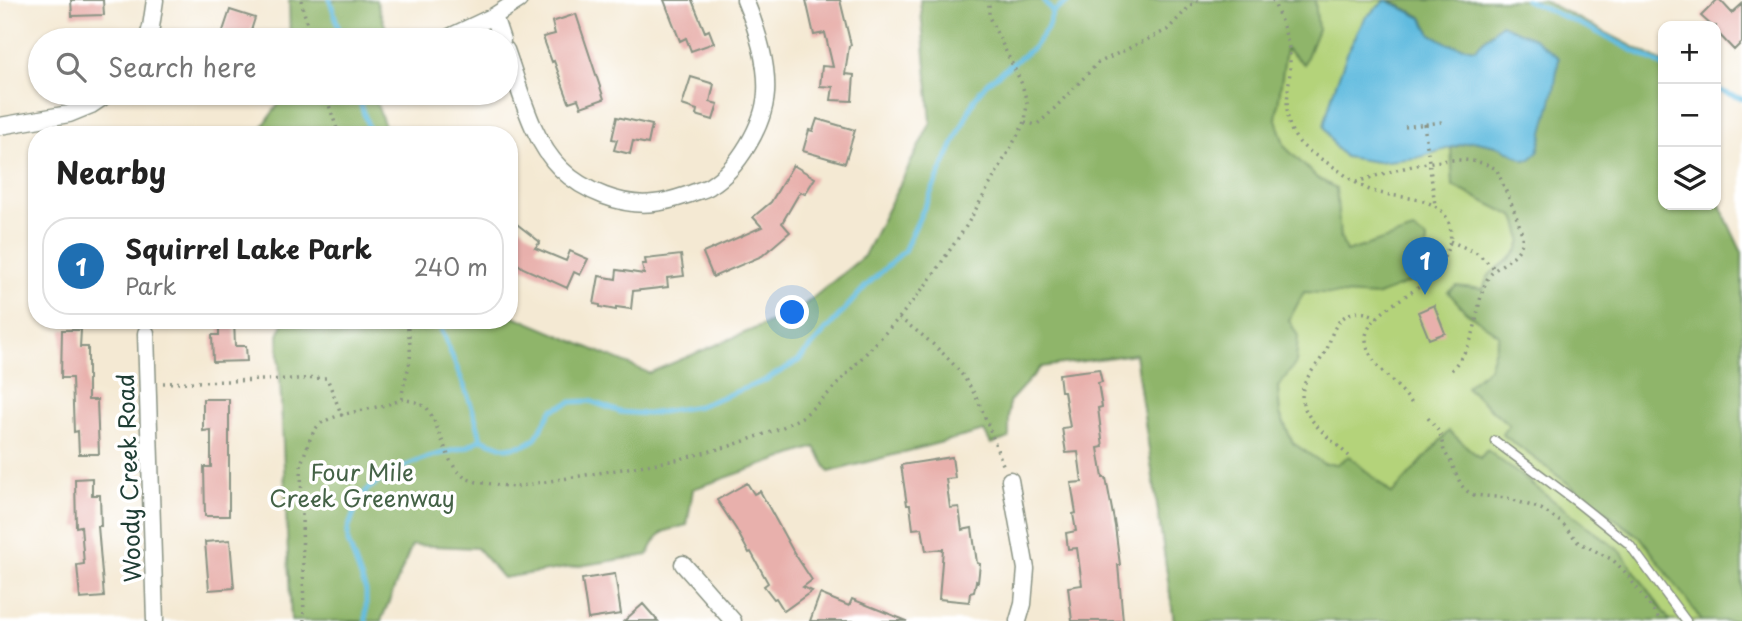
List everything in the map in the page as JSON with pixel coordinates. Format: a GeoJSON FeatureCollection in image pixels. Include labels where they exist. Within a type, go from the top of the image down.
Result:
{"type":"FeatureCollection","features":[{"type":"Feature","properties":{"kind":"street"},"geometry":{"type":"LineString","coordinates":[[152,28],[155,0]]}},
{"type":"Feature","properties":{"kind":"street"},"geometry":{"type":"LineString","coordinates":[[468,28],[519,0]]}},
{"type":"Feature","properties":{"kind":"street"},"geometry":{"type":"LineString","coordinates":[[518,83],[544,149],[562,170],[582,186],[629,202],[651,204],[674,200],[710,186],[729,170],[747,148],[760,121],[766,93],[763,59],[754,22],[745,0]]}},
{"type":"Feature","properties":{"kind":"street"},"geometry":{"type":"LineString","coordinates":[[494,16],[498,28]]}},
{"type":"Feature","properties":{"kind":"street"},"geometry":{"type":"LineString","coordinates":[[0,126],[69,114],[91,105]]}},
{"type":"Feature","properties":{"kind":"street","name":"Woody Creek Road"},"geometry":{"type":"LineString","coordinates":[[146,333],[155,621]]}},
{"type":"Feature","properties":{"kind":"street"},"geometry":{"type":"LineString","coordinates":[[1010,480],[1026,569],[1023,604],[1018,621]]}},
{"type":"Feature","properties":{"kind":"street"},"geometry":{"type":"LineString","coordinates":[[683,564],[733,621]]}},
{"type":"Feature","properties":{"kind":"lane"},"geometry":{"type":"LineString","coordinates":[[1495,441],[1629,544],[1686,621]]}},
{"type":"Feature","properties":{"kind":"path"},"geometry":{"type":"LineString","coordinates":[[301,0],[308,28]]}},
{"type":"Feature","properties":{"kind":"path"},"geometry":{"type":"LineString","coordinates":[[304,621],[302,463],[318,425],[330,418],[391,405],[402,399],[416,402],[427,408],[450,460],[465,478],[514,487],[676,460],[730,446],[779,429],[804,415],[831,391],[899,318],[928,282],[967,225],[1025,122],[1027,103],[1022,84],[989,16],[989,0]]}},
{"type":"Feature","properties":{"kind":"path"},"geometry":{"type":"LineString","coordinates":[[1025,122],[1036,125],[1098,63],[1167,30],[1199,0]]}},
{"type":"Feature","properties":{"kind":"path"},"geometry":{"type":"LineString","coordinates":[[1273,0],[1283,26],[1290,61],[1286,115],[1293,133],[1303,146],[1369,190],[1436,206],[1443,211],[1450,224],[1450,241],[1431,278],[1389,308],[1368,328],[1366,339],[1370,352],[1379,367],[1412,404]]}},
{"type":"Feature","properties":{"kind":"path"},"geometry":{"type":"LineString","coordinates":[[329,105],[336,126]]}},
{"type":"Feature","properties":{"kind":"path"},"geometry":{"type":"LineString","coordinates":[[1405,127],[1442,122]]}},
{"type":"Feature","properties":{"kind":"path"},"geometry":{"type":"LineString","coordinates":[[1424,124],[1436,206]]}},
{"type":"Feature","properties":{"kind":"path"},"geometry":{"type":"LineString","coordinates":[[1356,182],[1430,163],[1454,160],[1481,162],[1497,170],[1521,230],[1522,243],[1514,256],[1486,279],[1474,332],[1468,347],[1450,372]]}},
{"type":"Feature","properties":{"kind":"path"},"geometry":{"type":"LineString","coordinates":[[1450,241],[1477,253],[1495,270]]}},
{"type":"Feature","properties":{"kind":"path"},"geometry":{"type":"LineString","coordinates":[[1349,456],[1307,415],[1303,386],[1325,352],[1335,327],[1342,318],[1350,313],[1363,312],[1378,318]]}},
{"type":"Feature","properties":{"kind":"path"},"geometry":{"type":"LineString","coordinates":[[899,318],[932,342],[958,369],[977,399],[1010,480]]}},
{"type":"Feature","properties":{"kind":"path"},"geometry":{"type":"LineString","coordinates":[[402,399],[410,360],[407,329]]}},
{"type":"Feature","properties":{"kind":"path"},"geometry":{"type":"LineString","coordinates":[[147,383],[327,378],[342,416]]}},
{"type":"Feature","properties":{"kind":"path"},"geometry":{"type":"LineString","coordinates":[[1428,418],[1437,428],[1444,451],[1461,485],[1467,491],[1474,495],[1507,498],[1541,509],[1562,523],[1578,542],[1614,560],[1661,621]]}},
{"type":"Feature","properties":{"kind":"green space"},"geometry":{"type":"Polygon","coordinates":[[[289,0],[376,0],[386,28],[290,28],[289,0]]]}},
{"type":"Feature","properties":{"kind":"green space","name":"Four Mile Creek Greenway"},"geometry":{"type":"Polygon","coordinates":[[[920,0],[1315,0],[1318,29],[1304,64],[1286,49],[1276,119],[1285,147],[1317,178],[1336,188],[1340,235],[1346,252],[1413,230],[1427,239],[1425,266],[1413,281],[1376,296],[1304,292],[1289,320],[1298,336],[1296,363],[1278,387],[1280,414],[1293,443],[1324,464],[1337,464],[1349,456],[1392,494],[1449,431],[1480,458],[1487,450],[1621,552],[1670,621],[1174,621],[1135,354],[1041,367],[1009,402],[1009,438],[991,444],[984,431],[829,472],[815,447],[693,489],[687,525],[662,533],[648,555],[503,578],[477,548],[412,545],[381,621],[291,621],[278,335],[281,329],[518,329],[518,318],[649,373],[797,311],[864,256],[931,122],[920,0]]]}},
{"type":"Feature","properties":{"kind":"green space"},"geometry":{"type":"Polygon","coordinates":[[[930,0],[1542,0],[1658,59],[1658,210],[1721,210],[1721,208],[1742,253],[1742,621],[1174,621],[1133,337],[930,0]]]}},
{"type":"Feature","properties":{"kind":"green space"},"geometry":{"type":"Polygon","coordinates":[[[1389,0],[1542,0],[1658,59],[1658,210],[1721,210],[1721,208],[1742,253],[1742,621],[1702,621],[1642,539],[1502,434],[1509,425],[1466,387],[1489,368],[1499,335],[1466,312],[1448,292],[1457,286],[1483,289],[1490,274],[1515,254],[1521,238],[1515,217],[1453,186],[1451,148],[1473,141],[1501,147],[1524,160],[1491,33],[1475,49],[1449,44],[1431,34],[1422,17],[1389,0]]]}},
{"type":"Feature","properties":{"kind":"green space"},"geometry":{"type":"Polygon","coordinates":[[[278,105],[377,105],[385,126],[263,126],[278,105]]]}},
{"type":"Feature","properties":{"kind":"water"},"geometry":{"type":"Polygon","coordinates":[[[1386,0],[1422,18],[1431,34],[1449,44],[1475,49],[1501,24],[1534,38],[1559,58],[1538,152],[1530,159],[1524,160],[1501,147],[1473,141],[1416,158],[1377,162],[1345,157],[1335,147],[1324,126],[1332,95],[1348,51],[1365,18],[1386,0]]]}},
{"type":"Feature","properties":{"kind":"building"},"geometry":{"type":"Polygon","coordinates":[[[71,0],[103,0],[104,15],[72,16],[71,0]]]}},
{"type":"Feature","properties":{"kind":"building"},"geometry":{"type":"Polygon","coordinates":[[[664,0],[692,0],[705,32],[709,30],[714,43],[691,51],[686,38],[680,41],[664,0]]]}},
{"type":"Feature","properties":{"kind":"building"},"geometry":{"type":"Polygon","coordinates":[[[806,0],[840,0],[851,45],[845,74],[854,75],[852,101],[831,100],[833,87],[820,86],[822,66],[833,67],[825,33],[814,35],[806,0]]]}},
{"type":"Feature","properties":{"kind":"building"},"geometry":{"type":"Polygon","coordinates":[[[1717,0],[1732,13],[1742,4],[1742,42],[1734,50],[1721,36],[1721,21],[1706,21],[1701,16],[1717,0]]]}},
{"type":"Feature","properties":{"kind":"building"},"geometry":{"type":"Polygon","coordinates":[[[230,10],[255,18],[252,28],[224,28],[230,10]]]}},
{"type":"Feature","properties":{"kind":"building"},"geometry":{"type":"Polygon","coordinates":[[[576,14],[604,99],[581,107],[578,99],[569,102],[543,37],[555,34],[552,22],[576,14]]]}},
{"type":"Feature","properties":{"kind":"building"},"geometry":{"type":"Polygon","coordinates":[[[691,77],[714,84],[710,102],[718,104],[713,120],[696,115],[697,110],[682,105],[691,77]]]}},
{"type":"Feature","properties":{"kind":"building"},"geometry":{"type":"Polygon","coordinates":[[[617,117],[652,125],[648,144],[633,141],[630,154],[614,150],[617,140],[612,139],[617,117]]]}},
{"type":"Feature","properties":{"kind":"building"},"geometry":{"type":"Polygon","coordinates":[[[817,119],[855,130],[845,163],[803,151],[809,130],[813,131],[817,119]]]}},
{"type":"Feature","properties":{"kind":"building"},"geometry":{"type":"Polygon","coordinates":[[[793,165],[815,178],[805,194],[800,192],[782,223],[790,232],[762,256],[713,277],[703,253],[762,227],[753,217],[771,202],[793,165]]]}},
{"type":"Feature","properties":{"kind":"building"},"geometry":{"type":"Polygon","coordinates":[[[518,225],[540,242],[535,248],[566,261],[570,251],[588,259],[580,275],[574,272],[567,288],[518,264],[518,225]]]}},
{"type":"Feature","properties":{"kind":"building"},"geometry":{"type":"Polygon","coordinates":[[[681,255],[684,276],[667,278],[668,287],[633,291],[631,309],[616,307],[616,310],[594,304],[599,276],[616,279],[617,270],[644,274],[642,264],[646,264],[645,259],[681,255]]]}},
{"type":"Feature","properties":{"kind":"building"},"geometry":{"type":"Polygon","coordinates":[[[1434,305],[1445,333],[1429,339],[1418,312],[1434,305]]]}},
{"type":"Feature","properties":{"kind":"building"},"geometry":{"type":"Polygon","coordinates":[[[219,329],[234,329],[235,346],[246,346],[247,361],[213,362],[212,335],[219,335],[219,329]]]}},
{"type":"Feature","properties":{"kind":"building"},"geometry":{"type":"Polygon","coordinates":[[[62,330],[81,330],[80,347],[88,347],[88,400],[97,400],[99,454],[79,454],[78,431],[74,432],[72,378],[61,378],[62,330]]]}},
{"type":"Feature","properties":{"kind":"building"},"geometry":{"type":"Polygon","coordinates":[[[1099,369],[1102,407],[1098,408],[1103,447],[1098,448],[1115,526],[1123,621],[1072,621],[1068,587],[1082,585],[1077,548],[1068,549],[1066,533],[1076,531],[1071,483],[1082,482],[1078,452],[1066,453],[1062,428],[1070,427],[1059,374],[1099,369]]]}},
{"type":"Feature","properties":{"kind":"building"},"geometry":{"type":"Polygon","coordinates":[[[203,399],[229,399],[229,516],[205,516],[204,467],[211,467],[211,430],[203,431],[203,399]]]}},
{"type":"Feature","properties":{"kind":"building"},"geometry":{"type":"Polygon","coordinates":[[[952,457],[955,478],[946,479],[950,508],[959,507],[962,530],[972,528],[977,563],[980,564],[978,582],[976,581],[974,592],[970,593],[969,602],[939,599],[943,549],[926,551],[922,528],[913,529],[901,465],[952,457]]]}},
{"type":"Feature","properties":{"kind":"building"},"geometry":{"type":"Polygon","coordinates":[[[92,478],[92,495],[100,495],[101,526],[98,526],[104,597],[80,599],[77,565],[84,564],[81,526],[76,527],[75,479],[92,478]]]}},
{"type":"Feature","properties":{"kind":"building"},"geometry":{"type":"Polygon","coordinates":[[[747,483],[754,494],[760,491],[812,580],[803,587],[812,591],[784,611],[764,586],[768,583],[717,500],[747,483]]]}},
{"type":"Feature","properties":{"kind":"building"},"geometry":{"type":"Polygon","coordinates":[[[230,540],[234,588],[209,590],[205,542],[230,540]]]}},
{"type":"Feature","properties":{"kind":"building"},"geometry":{"type":"Polygon","coordinates":[[[615,574],[621,614],[588,619],[582,579],[615,574]]]}},
{"type":"Feature","properties":{"kind":"building"},"geometry":{"type":"Polygon","coordinates":[[[820,594],[849,606],[852,599],[907,621],[810,621],[820,594]]]}},
{"type":"Feature","properties":{"kind":"building"},"geometry":{"type":"Polygon","coordinates":[[[643,604],[658,621],[624,621],[643,604]]]}},
{"type":"Feature","properties":{"kind":"waterway"},"geometry":{"type":"LineString","coordinates":[[330,0],[338,28]]}},
{"type":"Feature","properties":{"kind":"waterway"},"geometry":{"type":"LineString","coordinates":[[1043,0],[1053,12]]}},
{"type":"Feature","properties":{"kind":"waterway"},"geometry":{"type":"LineString","coordinates":[[1053,12],[1070,0]]}},
{"type":"Feature","properties":{"kind":"waterway"},"geometry":{"type":"LineString","coordinates":[[1526,0],[1658,63]]}},
{"type":"Feature","properties":{"kind":"waterway"},"geometry":{"type":"LineString","coordinates":[[366,621],[366,591],[348,542],[348,529],[359,500],[368,489],[396,470],[428,457],[467,447],[481,439],[506,448],[525,445],[535,439],[552,410],[571,402],[590,401],[620,412],[648,414],[699,406],[764,381],[798,361],[866,286],[904,251],[975,98],[988,82],[1033,48],[1047,29],[1053,12]]}},
{"type":"Feature","properties":{"kind":"waterway"},"geometry":{"type":"LineString","coordinates":[[1721,91],[1742,99]]}},
{"type":"Feature","properties":{"kind":"waterway"},"geometry":{"type":"LineString","coordinates":[[361,105],[368,126]]}},
{"type":"Feature","properties":{"kind":"waterway"},"geometry":{"type":"LineString","coordinates":[[442,329],[481,439]]}},
{"type":"Feature","properties":{"kind":"place","name":"Squirrel Lake Park"},"geometry":{"type":"Point","coordinates":[1425,295]}}]}
